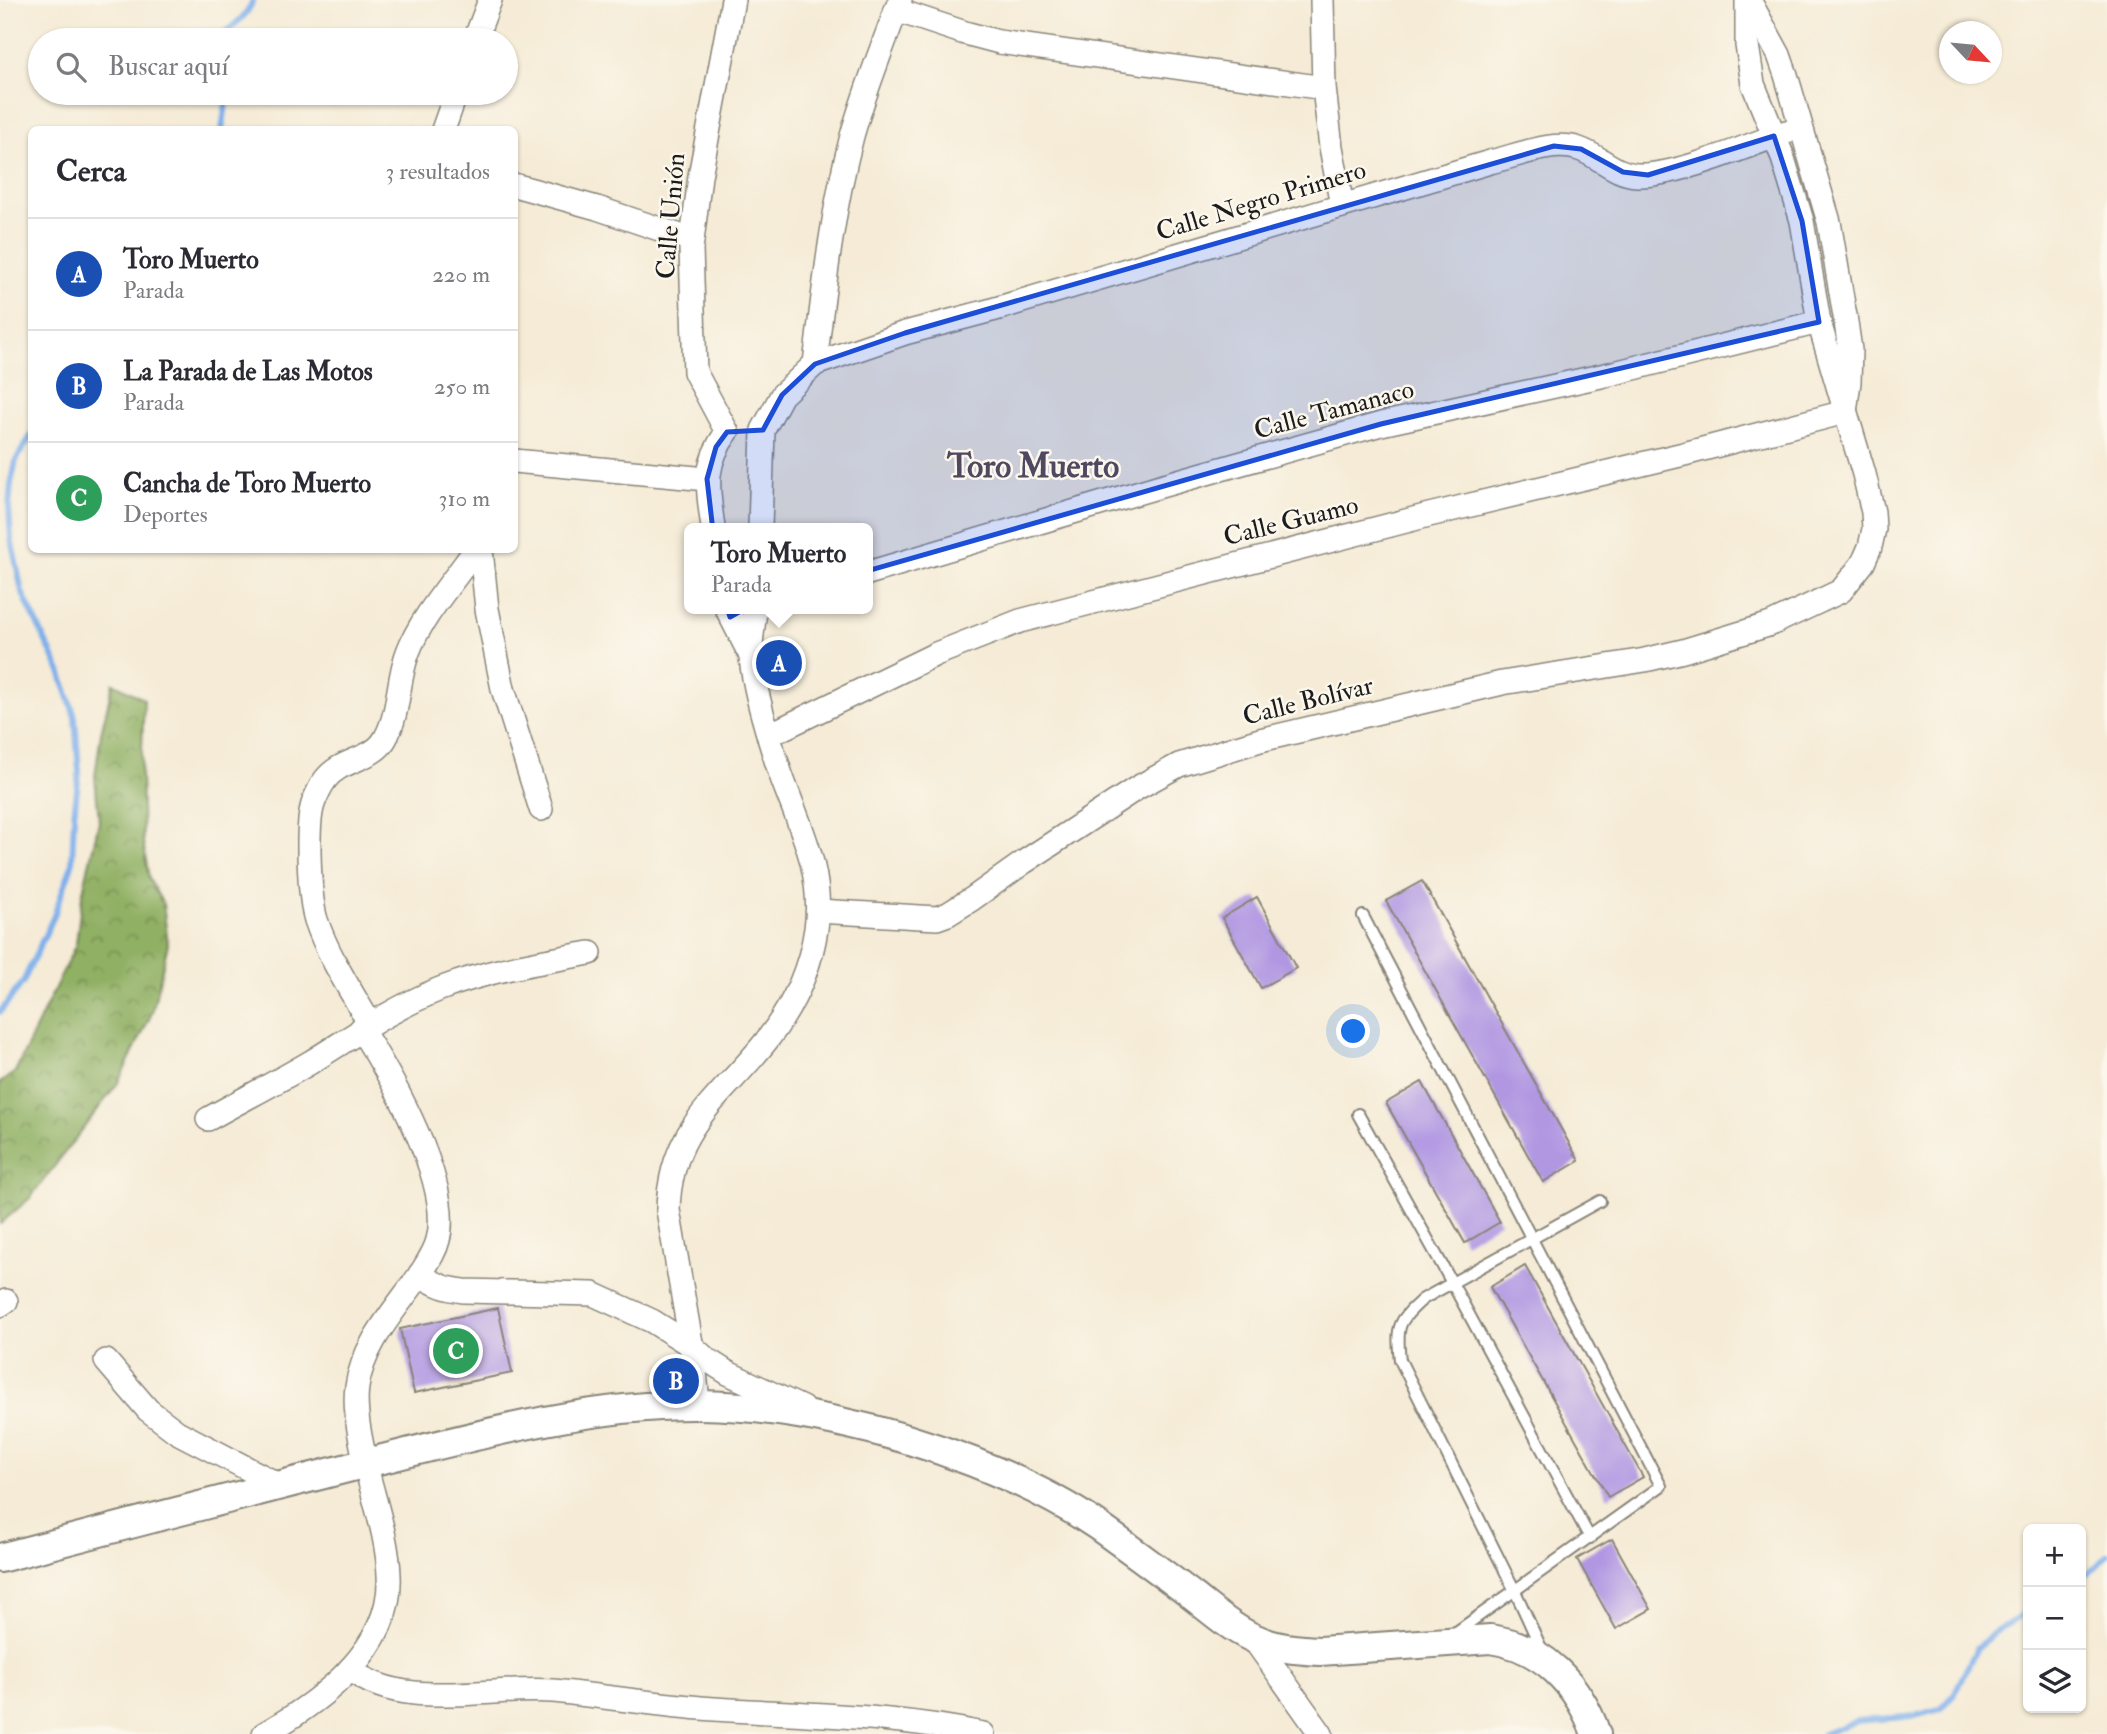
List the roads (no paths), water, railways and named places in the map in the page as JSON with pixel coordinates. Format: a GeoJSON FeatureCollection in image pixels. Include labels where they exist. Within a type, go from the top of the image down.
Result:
{"type":"FeatureCollection","features":[{"type":"Feature","properties":{"kind":"street"},"geometry":{"type":"LineString","coordinates":[[480,28],[490,0]]}},
{"type":"Feature","properties":{"kind":"street","name":"Calle Unión"},"geometry":{"type":"LineString","coordinates":[[727,432],[695,372],[692,240],[700,176],[733,0]]}},
{"type":"Feature","properties":{"kind":"street"},"geometry":{"type":"LineString","coordinates":[[1322,0],[1324,88],[1342,206]]}},
{"type":"Feature","properties":{"kind":"street"},"geometry":{"type":"LineString","coordinates":[[1748,0],[1779,55],[1829,222],[1850,350],[1844,412]]}},
{"type":"Feature","properties":{"kind":"street"},"geometry":{"type":"LineString","coordinates":[[1748,0],[1747,45],[1754,85],[1782,155],[1802,221],[1819,322],[1844,412]]}},
{"type":"Feature","properties":{"kind":"street"},"geometry":{"type":"LineString","coordinates":[[815,364],[828,253],[852,139],[863,100],[898,5],[965,33],[999,42],[1324,88]]}},
{"type":"Feature","properties":{"kind":"street"},"geometry":{"type":"LineString","coordinates":[[444,126],[452,105]]}},
{"type":"Feature","properties":{"kind":"street","name":"Calle Negro Primero"},"geometry":{"type":"LineString","coordinates":[[763,430],[782,395],[815,364],[905,333],[992,310],[1490,162],[1555,146],[1581,149],[1623,173],[1648,175],[1676,169],[1802,125]]}},
{"type":"Feature","properties":{"kind":"street"},"geometry":{"type":"LineString","coordinates":[[518,186],[597,208],[692,240]]}},
{"type":"Feature","properties":{"kind":"street"},"geometry":{"type":"LineString","coordinates":[[1812,281],[1837,275]]}},
{"type":"Feature","properties":{"kind":"street","name":"Calle Tamanaco"},"geometry":{"type":"LineString","coordinates":[[873,572],[1381,424],[1610,374],[1819,322]]}},
{"type":"Feature","properties":{"kind":"street","name":"Calle Bolívar"},"geometry":{"type":"LineString","coordinates":[[818,911],[937,918],[972,899],[1137,788],[1179,765],[1260,740],[1502,682],[1645,660],[1683,651],[1771,624],[1842,591],[1863,564],[1874,529],[1864,474],[1844,412]]}},
{"type":"Feature","properties":{"kind":"street","name":"Calle Guamo"},"geometry":{"type":"LineString","coordinates":[[769,735],[936,654],[1020,621],[1415,518],[1685,454],[1844,412]]}},
{"type":"Feature","properties":{"kind":"street"},"geometry":{"type":"LineString","coordinates":[[712,523],[707,479],[716,447],[727,432],[763,430],[760,523]]}},
{"type":"Feature","properties":{"kind":"street"},"geometry":{"type":"LineString","coordinates":[[518,461],[707,479]]}},
{"type":"Feature","properties":{"kind":"street"},"geometry":{"type":"LineString","coordinates":[[264,1734],[317,1699],[351,1669],[369,1647],[379,1626],[387,1601],[390,1578],[366,1463],[358,1417],[357,1389],[361,1373],[380,1331],[433,1254],[439,1237],[440,1216],[435,1189],[413,1120],[315,918],[310,841],[313,803],[323,782],[333,770],[379,748],[384,741],[394,712],[408,652],[428,616],[473,553]]}},
{"type":"Feature","properties":{"kind":"street"},"geometry":{"type":"LineString","coordinates":[[481,553],[487,609],[503,690],[541,809]]}},
{"type":"Feature","properties":{"kind":"street"},"geometry":{"type":"LineString","coordinates":[[698,1405],[692,1346],[668,1210],[673,1170],[692,1125],[767,1040],[782,1018],[808,964],[818,911],[814,866],[769,735],[751,656],[735,614]]}},
{"type":"Feature","properties":{"kind":"street"},"geometry":{"type":"LineString","coordinates":[[751,656],[755,614]]}},
{"type":"Feature","properties":{"kind":"street"},"geometry":{"type":"LineString","coordinates":[[208,1119],[307,1064],[366,1026],[438,990],[476,976],[519,965],[590,953]]}},
{"type":"Feature","properties":{"kind":"street"},"geometry":{"type":"LineString","coordinates":[[420,1274],[431,1283],[464,1292],[593,1294],[629,1309],[757,1389],[856,1427]]}},
{"type":"Feature","properties":{"kind":"street"},"geometry":{"type":"LineString","coordinates":[[106,1361],[148,1410],[177,1432],[279,1485]]}},
{"type":"Feature","properties":{"kind":"street"},"geometry":{"type":"LineString","coordinates":[[0,1558],[279,1485],[541,1421],[647,1408],[698,1405],[792,1413],[941,1450],[1035,1490],[1093,1523],[1221,1618],[1253,1638],[1294,1650],[1320,1651],[1490,1639],[1505,1641],[1546,1661],[1576,1693],[1595,1734]]}},
{"type":"Feature","properties":{"kind":"street"},"geometry":{"type":"LineString","coordinates":[[1253,1638],[1315,1731]]}},
{"type":"Feature","properties":{"kind":"street"},"geometry":{"type":"LineString","coordinates":[[351,1669],[361,1678],[376,1685],[403,1691],[452,1694],[550,1691],[700,1708],[895,1719],[938,1724],[983,1734]]}},
{"type":"Feature","properties":{"kind":"lane"},"geometry":{"type":"LineString","coordinates":[[1363,916],[1661,1486],[1442,1643]]}},
{"type":"Feature","properties":{"kind":"lane"},"geometry":{"type":"LineString","coordinates":[[1358,1114],[1590,1538]]}},
{"type":"Feature","properties":{"kind":"lane"},"geometry":{"type":"LineString","coordinates":[[1546,1661],[1515,1591],[1400,1360],[1397,1334],[1405,1315],[1423,1299],[1600,1201]]}},
{"type":"Feature","properties":{"kind":"waterway"},"geometry":{"type":"LineString","coordinates":[[230,28],[242,18],[253,0]]}},
{"type":"Feature","properties":{"kind":"waterway"},"geometry":{"type":"LineString","coordinates":[[223,126],[226,105]]}},
{"type":"Feature","properties":{"kind":"waterway"},"geometry":{"type":"LineString","coordinates":[[0,1012],[23,982],[53,918],[72,865],[79,772],[75,717],[60,671],[22,592],[11,538],[11,484],[16,460],[28,440]]}},
{"type":"Feature","properties":{"kind":"waterway"},"geometry":{"type":"LineString","coordinates":[[2086,1575],[2107,1555]]}},
{"type":"Feature","properties":{"kind":"waterway"},"geometry":{"type":"LineString","coordinates":[[1823,1734],[1857,1721],[1915,1716],[1940,1709],[1954,1694],[1977,1648],[1996,1631],[2023,1615]]}},
{"type":"Feature","properties":{"kind":"place","name":"Toro Muerto"},"geometry":{"type":"Point","coordinates":[779,663]}},
{"type":"Feature","properties":{"kind":"place","name":"Cancha de Toro Muerto"},"geometry":{"type":"Point","coordinates":[456,1351]}},
{"type":"Feature","properties":{"kind":"place","name":"La Parada de Las Motos"},"geometry":{"type":"Point","coordinates":[676,1381]}},
{"type":"Feature","properties":{"kind":"district","name":"Toro Muerto"},"geometry":{"type":"Point","coordinates":[1033,466]}}]}
